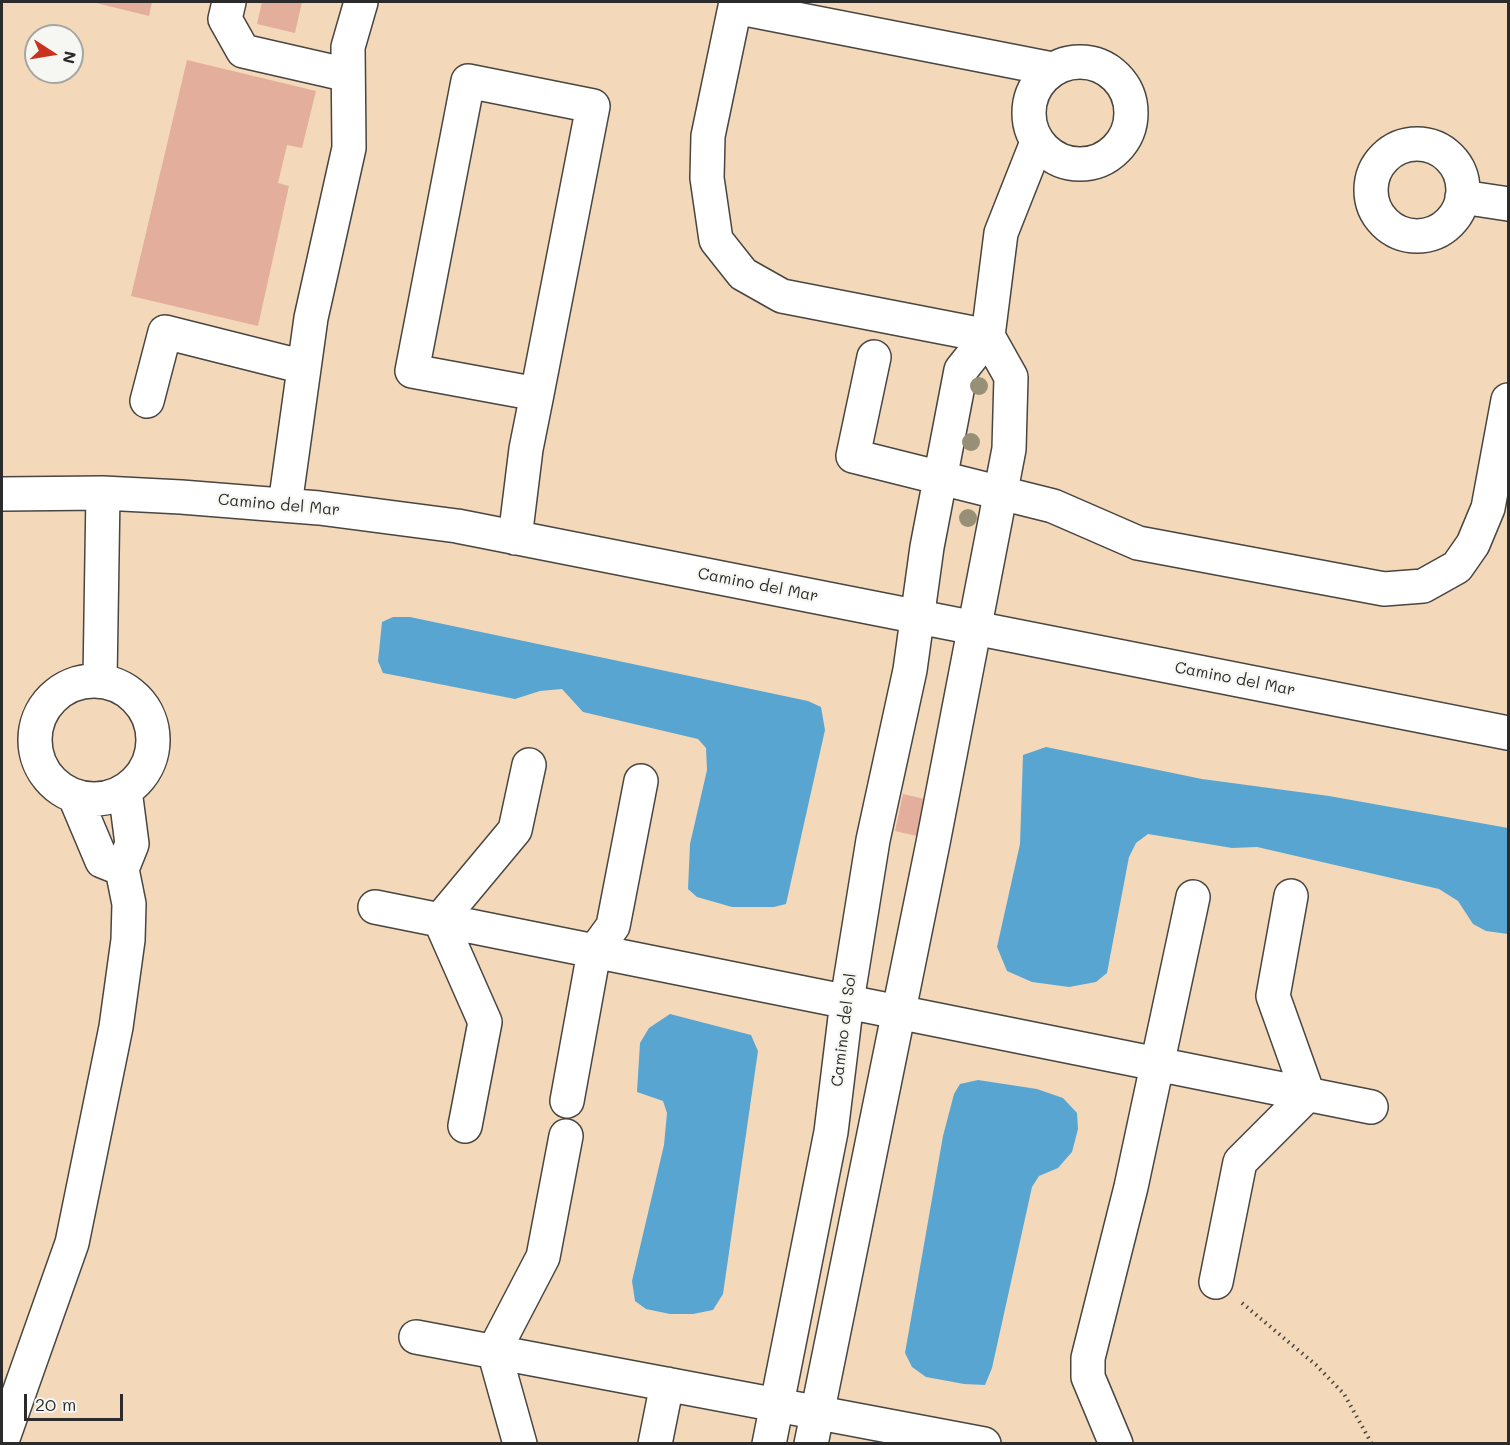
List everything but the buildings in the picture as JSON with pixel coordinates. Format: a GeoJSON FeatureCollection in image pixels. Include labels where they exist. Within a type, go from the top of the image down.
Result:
{"type":"FeatureCollection","features":[{"type":"Feature","properties":{"kind":"street"},"geometry":{"type":"LineString","coordinates":[[229,2],[225,20],[243,51],[348,75]]}},
{"type":"Feature","properties":{"kind":"street"},"geometry":{"type":"LineString","coordinates":[[285,505],[311,318],[349,148],[348,47],[361,2]]}},
{"type":"Feature","properties":{"kind":"street"},"geometry":{"type":"LineString","coordinates":[[988,336],[782,296],[743,274],[716,240],[707,178],[708,136],[735,4],[1052,69]]}},
{"type":"Feature","properties":{"kind":"street"},"geometry":{"type":"LineString","coordinates":[[1087,62],[1107,68],[1120,80],[1129,95],[1132,113],[1129,130],[1120,146],[1106,158],[1090,164],[1072,164],[1050,155],[1037,142],[1030,126],[1029,108],[1034,90],[1052,69],[1069,63],[1087,62]]}},
{"type":"Feature","properties":{"kind":"street"},"geometry":{"type":"LineString","coordinates":[[515,538],[526,449],[537,394],[593,106],[468,81],[412,370],[537,394]]}},
{"type":"Feature","properties":{"kind":"street"},"geometry":{"type":"LineString","coordinates":[[811,1443],[933,843],[1009,449],[1011,377],[988,336],[1001,233],[1037,142]]}},
{"type":"Feature","properties":{"kind":"street"},"geometry":{"type":"LineString","coordinates":[[1462,197],[1509,204]]}},
{"type":"Feature","properties":{"kind":"street"},"geometry":{"type":"LineString","coordinates":[[147,400],[165,332],[304,367]]}},
{"type":"Feature","properties":{"kind":"street","name":"Camino del Sol"},"geometry":{"type":"LineString","coordinates":[[769,1443],[831,1132],[847,1001],[873,840],[910,670],[940,478],[961,370],[988,336]]}},
{"type":"Feature","properties":{"kind":"street"},"geometry":{"type":"LineString","coordinates":[[874,357],[853,456],[1053,506],[1138,543],[1384,589],[1423,586],[1457,567],[1473,544],[1488,508],[1509,400]]}},
{"type":"Feature","properties":{"kind":"street"},"geometry":{"type":"LineString","coordinates":[[100,681],[103,493]]}},
{"type":"Feature","properties":{"kind":"street","name":"Camino del Mar"},"geometry":{"type":"LineString","coordinates":[[2,494],[103,493],[285,505],[458,526],[1509,733]]}},
{"type":"Feature","properties":{"kind":"street"},"geometry":{"type":"LineString","coordinates":[[84,681],[100,681],[117,685],[131,693],[143,706],[150,721],[153,738],[152,754],[146,769],[125,790],[107,798],[91,800],[75,797],[60,790],[47,777],[38,762],[35,745],[36,727],[42,710],[60,691],[84,681]]}},
{"type":"Feature","properties":{"kind":"street"},"geometry":{"type":"LineString","coordinates":[[440,920],[515,830],[528,765]]}},
{"type":"Feature","properties":{"kind":"street"},"geometry":{"type":"LineString","coordinates":[[567,1101],[594,952],[613,926],[641,781]]}},
{"type":"Feature","properties":{"kind":"street"},"geometry":{"type":"LineString","coordinates":[[2,1441],[72,1243],[116,1027],[128,940],[129,904],[122,869],[132,844],[125,790]]}},
{"type":"Feature","properties":{"kind":"street"},"geometry":{"type":"LineString","coordinates":[[75,797],[102,861],[122,869]]}},
{"type":"Feature","properties":{"kind":"street"},"geometry":{"type":"LineString","coordinates":[[1291,896],[1273,996],[1308,1094]]}},
{"type":"Feature","properties":{"kind":"street"},"geometry":{"type":"LineString","coordinates":[[1116,1443],[1088,1377],[1088,1358],[1158,1064],[1193,897]]}},
{"type":"Feature","properties":{"kind":"street"},"geometry":{"type":"LineString","coordinates":[[375,908],[1371,1107]]}},
{"type":"Feature","properties":{"kind":"street"},"geometry":{"type":"LineString","coordinates":[[440,920],[485,1022],[465,1126]]}},
{"type":"Feature","properties":{"kind":"street"},"geometry":{"type":"LineString","coordinates":[[1216,1282],[1240,1162],[1308,1094]]}},
{"type":"Feature","properties":{"kind":"street"},"geometry":{"type":"LineString","coordinates":[[520,1443],[494,1351],[543,1257],[566,1136]]}},
{"type":"Feature","properties":{"kind":"street"},"geometry":{"type":"LineString","coordinates":[[416,1337],[777,1404],[965,1442]]}},
{"type":"Feature","properties":{"kind":"street"},"geometry":{"type":"LineString","coordinates":[[655,1443],[667,1384]]}},
{"type":"Feature","properties":{"kind":"path"},"geometry":{"type":"LineString","coordinates":[[1216,1282],[1316,1365],[1344,1394],[1372,1443]]}},
{"type":"Feature","properties":{"kind":"water"},"geometry":{"type":"Polygon","coordinates":[[[393,617],[410,617],[808,701],[821,707],[825,730],[786,904],[774,907],[732,907],[697,897],[688,889],[690,844],[707,770],[706,748],[698,739],[583,712],[562,689],[540,691],[515,699],[383,673],[378,661],[382,622],[393,617]]]}},
{"type":"Feature","properties":{"kind":"water"},"geometry":{"type":"Polygon","coordinates":[[[1046,747],[1202,779],[1329,796],[1508,828],[1508,934],[1486,931],[1473,924],[1458,901],[1439,889],[1257,847],[1232,848],[1148,834],[1136,843],[1129,857],[1107,973],[1096,982],[1069,987],[1032,982],[1007,971],[997,947],[1020,844],[1023,755],[1046,747]]]}},
{"type":"Feature","properties":{"kind":"water"},"geometry":{"type":"Polygon","coordinates":[[[670,1014],[751,1035],[758,1051],[723,1294],[713,1310],[693,1314],[670,1314],[646,1309],[635,1301],[632,1281],[664,1145],[667,1113],[663,1101],[637,1092],[640,1043],[649,1028],[670,1014]]]}},
{"type":"Feature","properties":{"kind":"water"},"geometry":{"type":"Polygon","coordinates":[[[978,1080],[1037,1089],[1063,1098],[1077,1113],[1078,1129],[1072,1152],[1058,1168],[1039,1176],[1032,1187],[992,1368],[985,1385],[964,1384],[926,1377],[912,1367],[905,1353],[943,1136],[954,1094],[960,1084],[978,1080]]]}}]}
